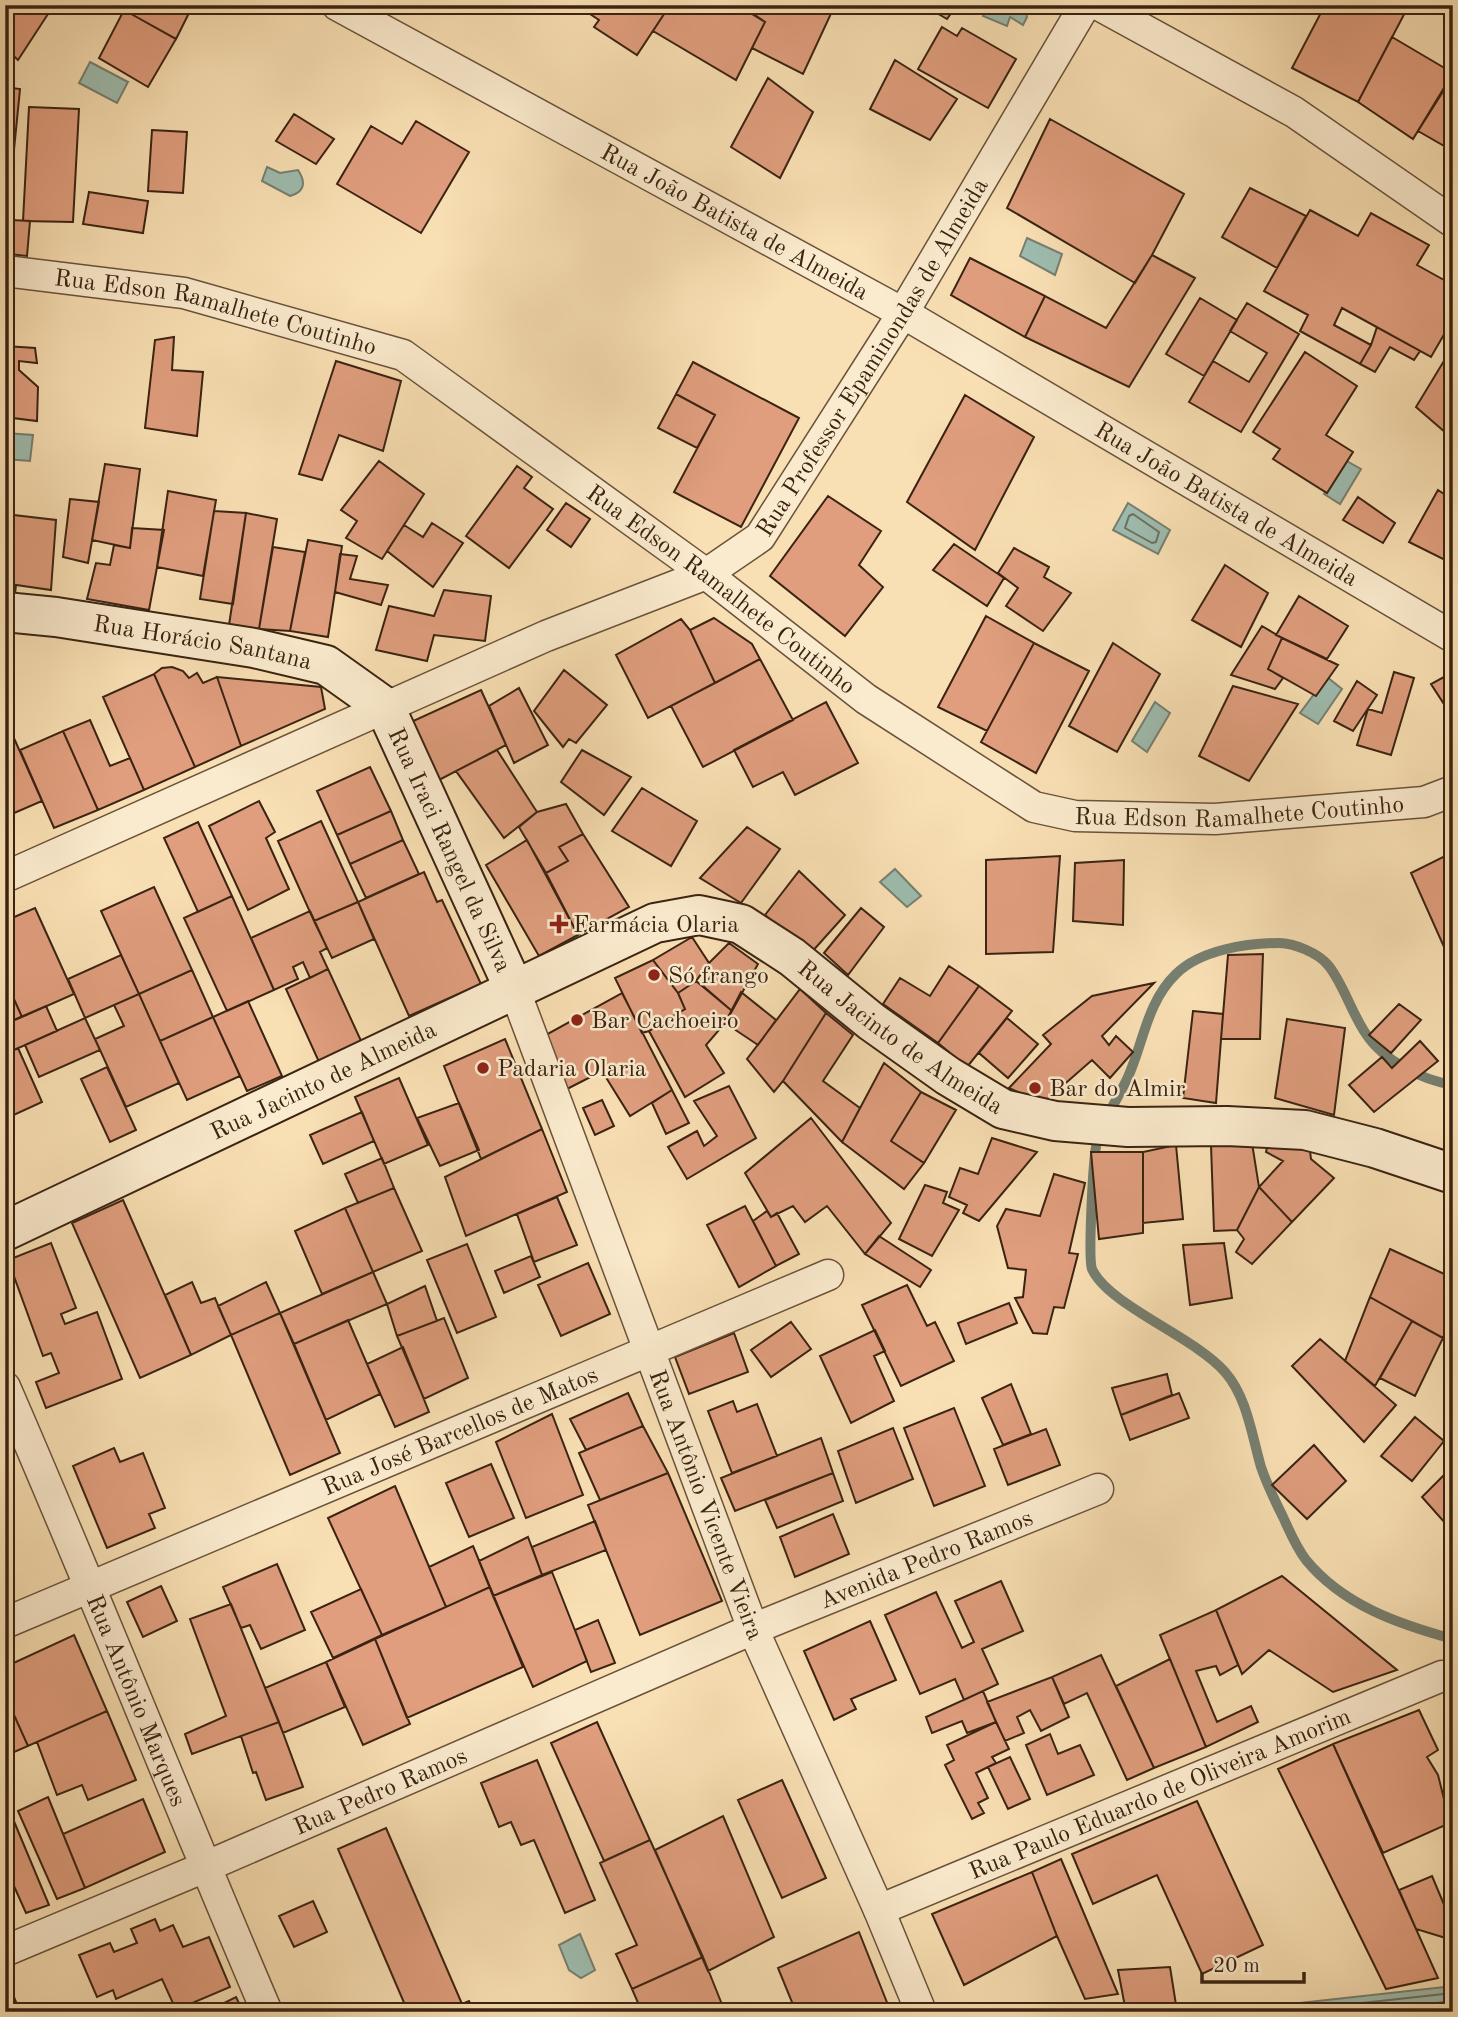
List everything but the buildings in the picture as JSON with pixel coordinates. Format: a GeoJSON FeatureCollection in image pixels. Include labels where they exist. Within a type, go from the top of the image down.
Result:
{"type":"FeatureCollection","features":[{"type":"Feature","properties":{"kind":"street","name":"Rua João Batista de Almeida"},"geometry":{"type":"LineString","coordinates":[[337,5],[903,313],[1453,637]]}},
{"type":"Feature","properties":{"kind":"street","name":"Rua Professor Epaminondas de Almeida"},"geometry":{"type":"LineString","coordinates":[[5,877],[546,636],[706,574],[760,537],[903,313],[1085,5]]}},
{"type":"Feature","properties":{"kind":"street"},"geometry":{"type":"LineString","coordinates":[[1099,5],[1294,112],[1453,222]]}},
{"type":"Feature","properties":{"kind":"street","name":"Rua Edson Ramalhete Coutinho"},"geometry":{"type":"LineString","coordinates":[[5,271],[184,293],[403,355],[706,574],[866,699],[1034,807],[1075,817],[1215,819],[1424,802],[1453,791]]}},
{"type":"Feature","properties":{"kind":"street","name":"Rua Horácio Santana"},"geometry":{"type":"LineString","coordinates":[[5,612],[56,617],[254,648],[326,665],[385,707]]}},
{"type":"Feature","properties":{"kind":"street","name":"Rua Iraci Rangel da Silva"},"geometry":{"type":"LineString","coordinates":[[385,707],[515,991]]}},
{"type":"Feature","properties":{"kind":"street","name":"Rua Jacinto de Almeida"},"geometry":{"type":"LineString","coordinates":[[5,1231],[655,923],[699,915],[741,924],[792,957],[872,1022],[937,1068],[1003,1109],[1055,1121],[1128,1127],[1227,1126],[1304,1130],[1375,1148],[1453,1174]]}},
{"type":"Feature","properties":{"kind":"street","name":"Rua Antônio Vicente Vieira"},"geometry":{"type":"LineString","coordinates":[[515,991],[753,1629],[879,1910],[919,2007]]}},
{"type":"Feature","properties":{"kind":"street","name":"Rua José Barcellos de Matos"},"geometry":{"type":"LineString","coordinates":[[5,1623],[828,1275]]}},
{"type":"Feature","properties":{"kind":"street","name":"Rua Antônio Marques"},"geometry":{"type":"LineString","coordinates":[[5,1387],[92,1586],[205,1867],[267,2012]]}},
{"type":"Feature","properties":{"kind":"street","name":"Avenida Pedro Ramos"},"geometry":{"type":"LineString","coordinates":[[753,1629],[1098,1489]]}},
{"type":"Feature","properties":{"kind":"street","name":"Rua Pedro Ramos"},"geometry":{"type":"LineString","coordinates":[[5,1951],[753,1629]]}},
{"type":"Feature","properties":{"kind":"street","name":"Rua Paulo Eduardo de Oliveira Amorim"},"geometry":{"type":"LineString","coordinates":[[879,1910],[1442,1675]]}},
{"type":"Feature","properties":{"kind":"water"},"geometry":{"type":"Polygon","coordinates":[[[988,5],[1025,5],[1027,17],[1023,25],[1010,17],[1007,26],[983,16],[988,5]]]}},
{"type":"Feature","properties":{"kind":"water"},"geometry":{"type":"Polygon","coordinates":[[[90,62],[128,82],[117,103],[79,83],[90,62]]]}},
{"type":"Feature","properties":{"kind":"water"},"geometry":{"type":"Polygon","coordinates":[[[267,167],[280,173],[298,170],[303,186],[299,192],[290,196],[262,181],[267,167]]]}},
{"type":"Feature","properties":{"kind":"water"},"geometry":{"type":"Polygon","coordinates":[[[1027,238],[1062,254],[1055,275],[1020,256],[1027,238]]]}},
{"type":"Feature","properties":{"kind":"water"},"geometry":{"type":"Polygon","coordinates":[[[5,433],[33,435],[30,461],[5,459],[5,433]]]}},
{"type":"Feature","properties":{"kind":"water"},"geometry":{"type":"Polygon","coordinates":[[[1345,460],[1361,469],[1340,504],[1324,494],[1345,460]]]}},
{"type":"Feature","properties":{"kind":"water"},"geometry":{"type":"Polygon","coordinates":[[[1128,503],[1170,530],[1158,554],[1113,530],[1128,503]]]}},
{"type":"Feature","properties":{"kind":"water"},"geometry":{"type":"Polygon","coordinates":[[[1327,677],[1342,689],[1318,724],[1300,713],[1327,677]]]}},
{"type":"Feature","properties":{"kind":"water"},"geometry":{"type":"Polygon","coordinates":[[[1155,702],[1170,713],[1147,752],[1132,741],[1155,702]]]}},
{"type":"Feature","properties":{"kind":"water"},"geometry":{"type":"Polygon","coordinates":[[[895,869],[921,896],[907,907],[880,882],[895,869]]]}},
{"type":"Feature","properties":{"kind":"water"},"geometry":{"type":"Polygon","coordinates":[[[580,1934],[595,1970],[581,1978],[569,1970],[559,1945],[580,1934]]]}},
{"type":"Feature","properties":{"kind":"water"},"geometry":{"type":"Polygon","coordinates":[[[1453,1986],[1453,2012],[1217,2012],[1453,1986]]]}},
{"type":"Feature","properties":{"kind":"waterway"},"geometry":{"type":"LineString","coordinates":[[1453,1085],[1417,1074],[1383,1053],[1361,1026],[1333,972],[1324,961],[1312,953],[1292,945],[1266,943],[1239,946],[1198,959],[1176,974],[1152,1009],[1128,1077],[1097,1142],[1091,1246],[1092,1269],[1101,1282],[1133,1308],[1194,1346],[1225,1372],[1232,1382],[1244,1405],[1266,1480],[1293,1539],[1306,1560],[1321,1576],[1354,1601],[1412,1627],[1453,1639]]}},
{"type":"Feature","properties":{"kind":"place","name":"Farmácia Olaria"},"geometry":{"type":"Point","coordinates":[559,924]}},
{"type":"Feature","properties":{"kind":"place","name":"Só frango"},"geometry":{"type":"Point","coordinates":[654,975]}},
{"type":"Feature","properties":{"kind":"place","name":"Bar Cachoeiro"},"geometry":{"type":"Point","coordinates":[577,1020]}},
{"type":"Feature","properties":{"kind":"place","name":"Padaria Olaria"},"geometry":{"type":"Point","coordinates":[483,1068]}},
{"type":"Feature","properties":{"kind":"place","name":"Bar do Almir"},"geometry":{"type":"Point","coordinates":[1035,1088]}}]}
